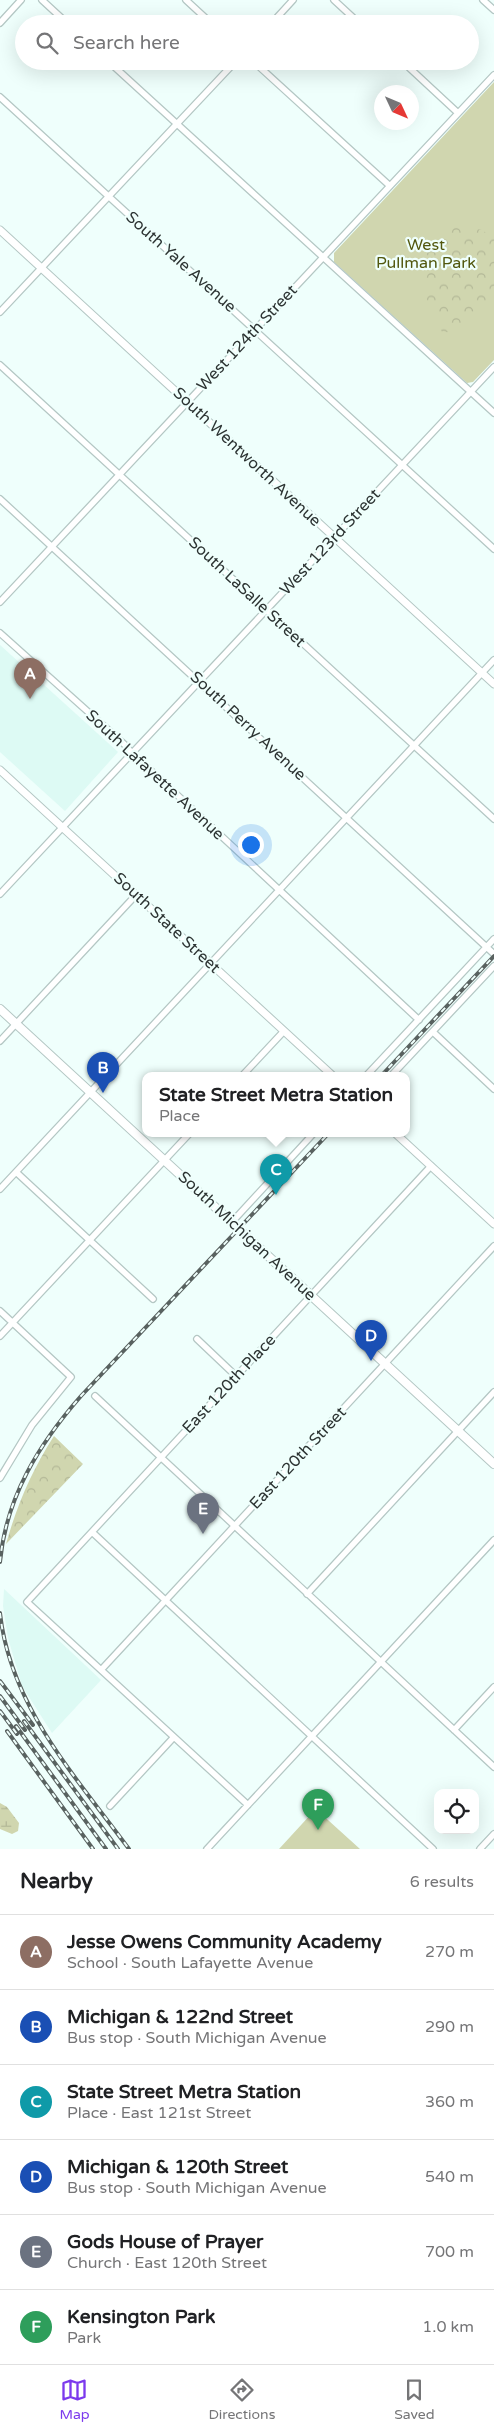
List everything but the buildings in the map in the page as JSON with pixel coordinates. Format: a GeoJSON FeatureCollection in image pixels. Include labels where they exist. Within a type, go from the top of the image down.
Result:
{"type":"FeatureCollection","features":[{"type":"Feature","properties":{"kind":"main road","name":"South Michigan Avenue"},"geometry":{"type":"LineString","coordinates":[[0,1009],[494,1464]]}},
{"type":"Feature","properties":{"kind":"street"},"geometry":{"type":"LineString","coordinates":[[0,23],[21,0]]}},
{"type":"Feature","properties":{"kind":"street"},"geometry":{"type":"LineString","coordinates":[[42,0],[58,15]]}},
{"type":"Feature","properties":{"kind":"street"},"geometry":{"type":"LineString","coordinates":[[186,0],[202,15]]}},
{"type":"Feature","properties":{"kind":"street"},"geometry":{"type":"LineString","coordinates":[[279,15],[293,0]]}},
{"type":"Feature","properties":{"kind":"street"},"geometry":{"type":"LineString","coordinates":[[334,0],[350,15]]}},
{"type":"Feature","properties":{"kind":"street"},"geometry":{"type":"LineString","coordinates":[[483,0],[494,10]]}},
{"type":"Feature","properties":{"kind":"street"},"geometry":{"type":"LineString","coordinates":[[118,70],[494,414]]}},
{"type":"Feature","properties":{"kind":"street"},"geometry":{"type":"LineString","coordinates":[[0,312],[228,70]]}},
{"type":"Feature","properties":{"kind":"street"},"geometry":{"type":"LineString","coordinates":[[263,70],[390,186]]}},
{"type":"Feature","properties":{"kind":"street"},"geometry":{"type":"LineString","coordinates":[[412,70],[458,113]]}},
{"type":"Feature","properties":{"kind":"street","name":"West 124th Street"},"geometry":{"type":"LineString","coordinates":[[0,602],[494,75]]}},
{"type":"Feature","properties":{"kind":"street","name":"South Yale Avenue"},"geometry":{"type":"LineString","coordinates":[[0,98],[494,548]]}},
{"type":"Feature","properties":{"kind":"street","name":"South Wentworth Avenue"},"geometry":{"type":"LineString","coordinates":[[0,230],[494,684]]}},
{"type":"Feature","properties":{"kind":"street","name":"South LaSalle Street"},"geometry":{"type":"LineString","coordinates":[[0,365],[494,819]]}},
{"type":"Feature","properties":{"kind":"street","name":"West 123rd Street"},"geometry":{"type":"LineString","coordinates":[[0,894],[494,367]]}},
{"type":"Feature","properties":{"kind":"street","name":"South Perry Avenue"},"geometry":{"type":"LineString","coordinates":[[0,500],[494,954]]}},
{"type":"Feature","properties":{"kind":"street","name":"South Lafayette Avenue"},"geometry":{"type":"LineString","coordinates":[[0,633],[124,744],[419,1020]]}},
{"type":"Feature","properties":{"kind":"street"},"geometry":{"type":"LineString","coordinates":[[0,1189],[278,889],[494,660]]}},
{"type":"Feature","properties":{"kind":"street","name":"South State Street"},"geometry":{"type":"LineString","coordinates":[[0,770],[329,1072]]}},
{"type":"Feature","properties":{"kind":"street"},"geometry":{"type":"LineString","coordinates":[[0,1041],[136,895]]}},
{"type":"Feature","properties":{"kind":"street"},"geometry":{"type":"LineString","coordinates":[[370,1072],[494,939]]}},
{"type":"Feature","properties":{"kind":"street"},"geometry":{"type":"LineString","coordinates":[[395,1072],[494,966]]}},
{"type":"Feature","properties":{"kind":"street"},"geometry":{"type":"LineString","coordinates":[[246,1072],[284,1031]]}},
{"type":"Feature","properties":{"kind":"street"},"geometry":{"type":"LineString","coordinates":[[433,1032],[494,1089]]}},
{"type":"Feature","properties":{"kind":"street"},"geometry":{"type":"LineString","coordinates":[[0,1336],[186,1137]]}},
{"type":"Feature","properties":{"kind":"street"},"geometry":{"type":"LineString","coordinates":[[232,1222],[310,1137]]}},
{"type":"Feature","properties":{"kind":"street"},"geometry":{"type":"LineString","coordinates":[[399,1137],[494,1224]]}},
{"type":"Feature","properties":{"kind":"street","name":"East 120th Place"},"geometry":{"type":"LineString","coordinates":[[101,1670],[27,1602],[431,1166]]}},
{"type":"Feature","properties":{"kind":"street"},"geometry":{"type":"LineString","coordinates":[[16,1172],[153,1299]]}},
{"type":"Feature","properties":{"kind":"street","name":"East 120th Street"},"geometry":{"type":"LineString","coordinates":[[101,1670],[494,1246]]}},
{"type":"Feature","properties":{"kind":"street"},"geometry":{"type":"LineString","coordinates":[[0,1310],[71,1377],[32,1425],[0,1478]]}},
{"type":"Feature","properties":{"kind":"street"},"geometry":{"type":"LineString","coordinates":[[197,1339],[236,1376]]}},
{"type":"Feature","properties":{"kind":"street"},"geometry":{"type":"LineString","coordinates":[[307,1594],[494,1392]]}},
{"type":"Feature","properties":{"kind":"street"},"geometry":{"type":"LineString","coordinates":[[95,1396],[494,1767]]}},
{"type":"Feature","properties":{"kind":"street"},"geometry":{"type":"LineString","coordinates":[[92,1532],[433,1849]]}},
{"type":"Feature","properties":{"kind":"street"},"geometry":{"type":"LineString","coordinates":[[207,1849],[494,1540]]}},
{"type":"Feature","properties":{"kind":"street"},"geometry":{"type":"LineString","coordinates":[[101,1670],[248,1805]]}},
{"type":"Feature","properties":{"kind":"street"},"geometry":{"type":"LineString","coordinates":[[454,1730],[494,1687]]}},
{"type":"Feature","properties":{"kind":"street"},"geometry":{"type":"LineString","coordinates":[[110,1806],[174,1737]]}},
{"type":"Feature","properties":{"kind":"street"},"geometry":{"type":"LineString","coordinates":[[480,1849],[494,1834]]}},
{"type":"Feature","properties":{"kind":"shaded area"},"geometry":{"type":"Polygon","coordinates":[[[0,645],[118,752],[65,811],[0,752],[0,645]]]}},
{"type":"Feature","properties":{"kind":"shaded area"},"geometry":{"type":"Polygon","coordinates":[[[4,1589],[101,1680],[52,1733],[22,1686],[8,1638],[3,1606],[4,1589]]]}},
{"type":"Feature","properties":{"kind":"green space","name":"West Pullman Park"},"geometry":{"type":"Polygon","coordinates":[[[494,82],[494,360],[473,382],[467,383],[334,262],[334,253],[494,82]]]}},
{"type":"Feature","properties":{"kind":"green space"},"geometry":{"type":"Polygon","coordinates":[[[456,225],[482,230],[494,239],[494,297],[465,326],[450,332],[442,332],[426,298],[423,283],[424,274],[418,254],[429,233],[439,233],[456,225]]]}},
{"type":"Feature","properties":{"kind":"green space"},"geometry":{"type":"Polygon","coordinates":[[[54,1436],[83,1464],[6,1544],[26,1488],[54,1436]]]}},
{"type":"Feature","properties":{"kind":"green space"},"geometry":{"type":"Polygon","coordinates":[[[0,1803],[7,1807],[19,1823],[18,1831],[12,1834],[0,1829],[0,1803]]]}},
{"type":"Feature","properties":{"kind":"green space"},"geometry":{"type":"Polygon","coordinates":[[[318,1811],[360,1849],[279,1849],[313,1812],[318,1811]]]}},
{"type":"Feature","properties":{"kind":"railway"},"geometry":{"type":"LineString","coordinates":[[385,1072],[494,956]]}},
{"type":"Feature","properties":{"kind":"railway"},"geometry":{"type":"LineString","coordinates":[[0,1562],[3,1538],[17,1494],[38,1452],[51,1433],[81,1396],[325,1137]]}},
{"type":"Feature","properties":{"kind":"railway"},"geometry":{"type":"LineString","coordinates":[[0,1613],[6,1647],[17,1679],[31,1710],[48,1739],[129,1849]]}},
{"type":"Feature","properties":{"kind":"railway"},"geometry":{"type":"LineString","coordinates":[[0,1681],[33,1725]]}},
{"type":"Feature","properties":{"kind":"railway"},"geometry":{"type":"LineString","coordinates":[[0,1696],[25,1730]]}},
{"type":"Feature","properties":{"kind":"railway"},"geometry":{"type":"LineString","coordinates":[[0,1711],[17,1734]]}},
{"type":"Feature","properties":{"kind":"railway"},"geometry":{"type":"LineString","coordinates":[[24,1721],[118,1849]]}},
{"type":"Feature","properties":{"kind":"railway"},"geometry":{"type":"LineString","coordinates":[[16,1726],[106,1849]]}},
{"type":"Feature","properties":{"kind":"railway"},"geometry":{"type":"LineString","coordinates":[[7,1731],[93,1849]]}},
{"type":"Feature","properties":{"kind":"place","name":"Jesse Owens Community Academy"},"geometry":{"type":"Point","coordinates":[30,699]}},
{"type":"Feature","properties":{"kind":"place","name":"Michigan & 122nd Street"},"geometry":{"type":"Point","coordinates":[103,1093]}},
{"type":"Feature","properties":{"kind":"place","name":"State Street Metra Station"},"geometry":{"type":"Point","coordinates":[276,1195]}},
{"type":"Feature","properties":{"kind":"place","name":"Michigan & 120th Street"},"geometry":{"type":"Point","coordinates":[371,1361]}},
{"type":"Feature","properties":{"kind":"place","name":"Gods House of Prayer"},"geometry":{"type":"Point","coordinates":[203,1534]}},
{"type":"Feature","properties":{"kind":"place","name":"Kensington Park"},"geometry":{"type":"Point","coordinates":[318,1830]}}]}
